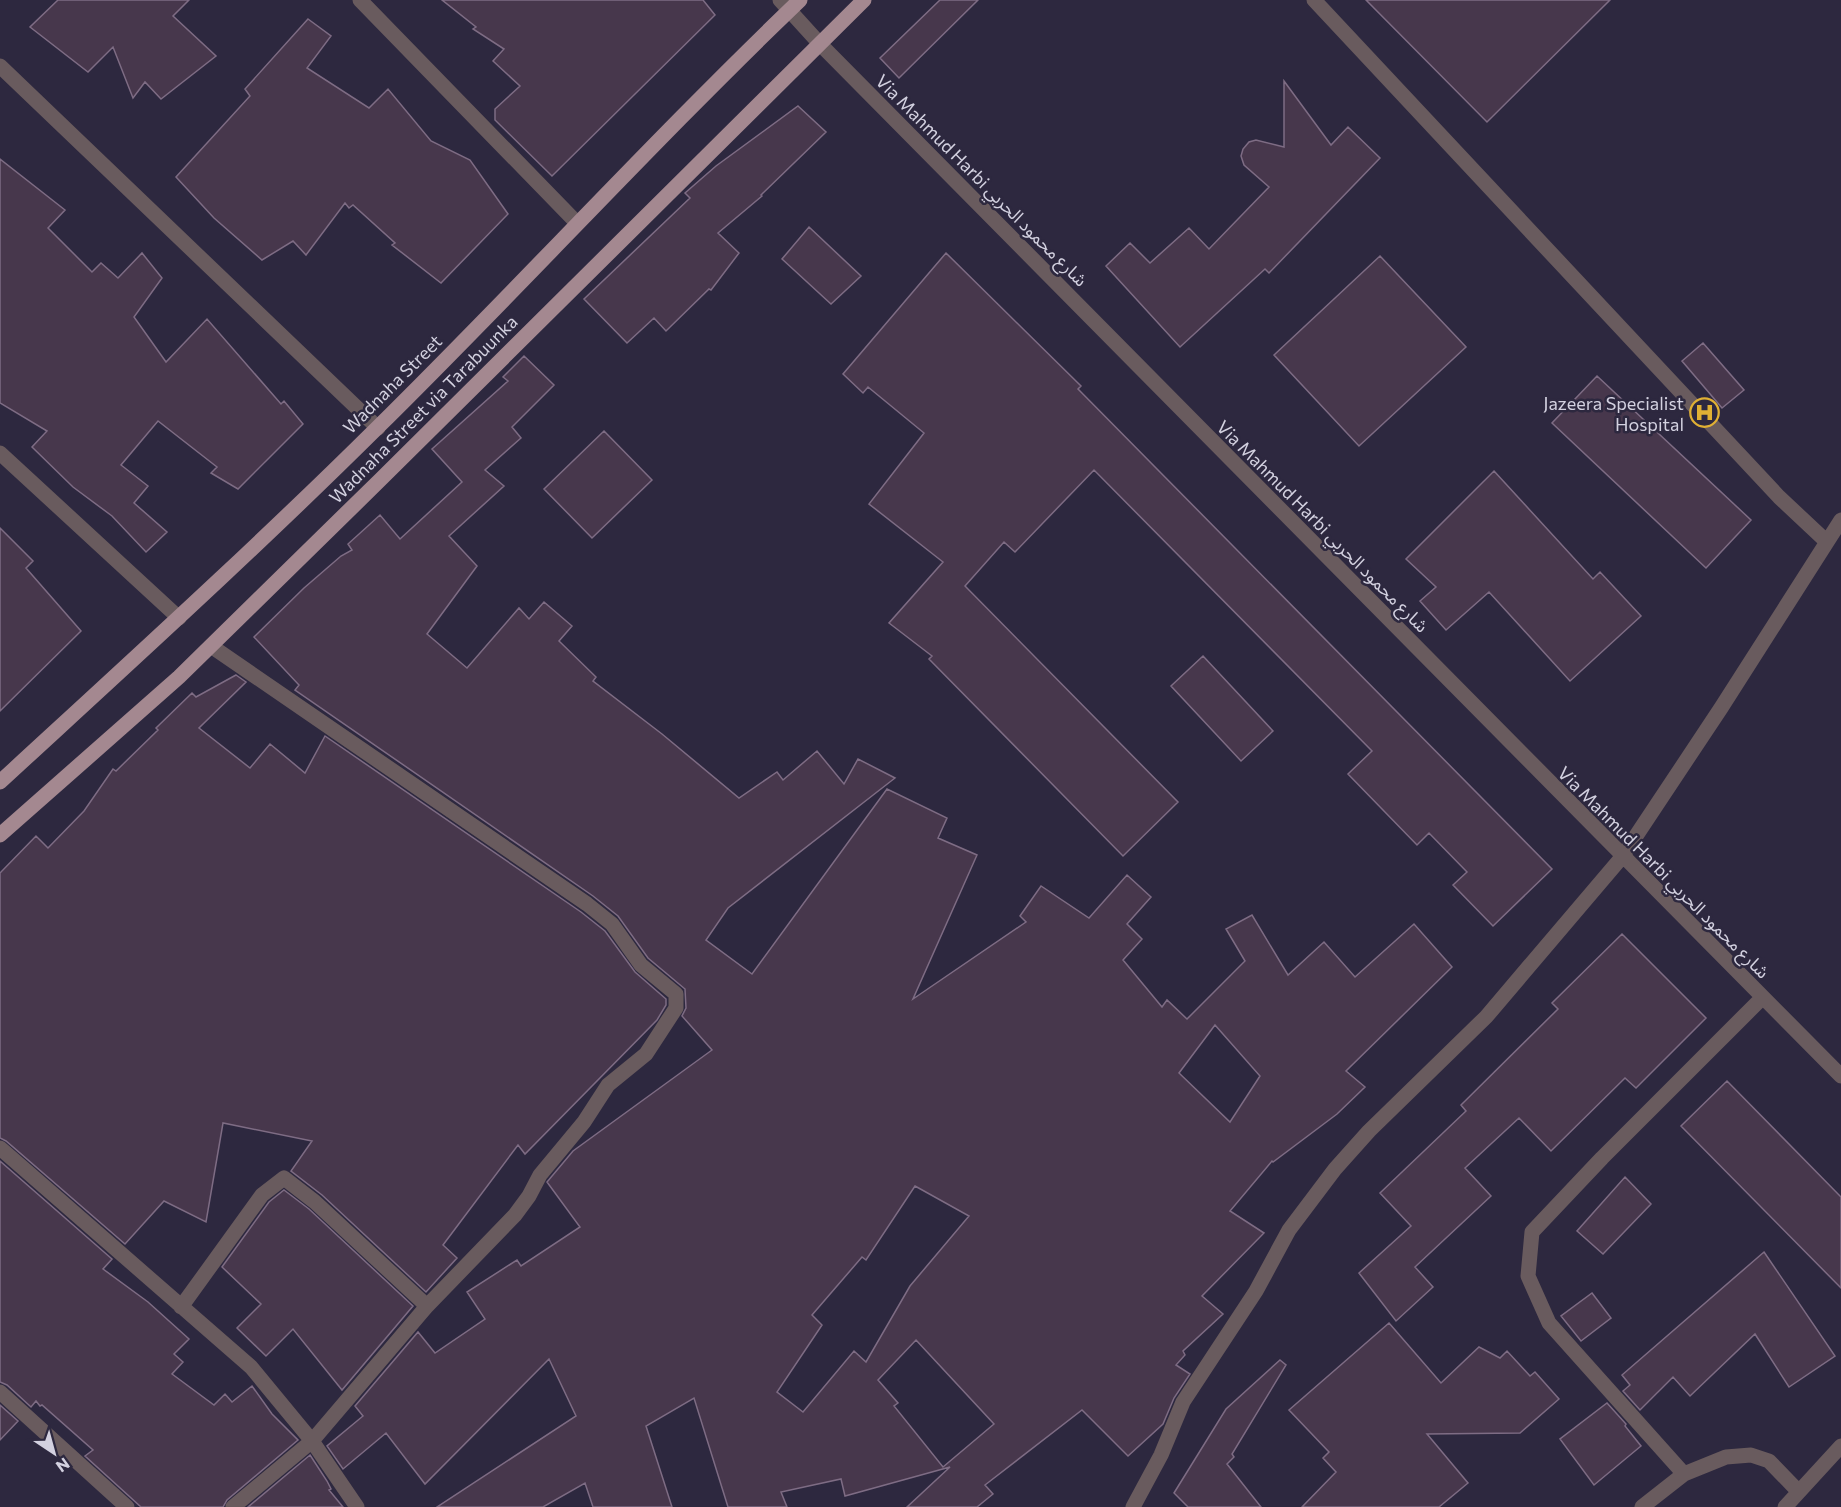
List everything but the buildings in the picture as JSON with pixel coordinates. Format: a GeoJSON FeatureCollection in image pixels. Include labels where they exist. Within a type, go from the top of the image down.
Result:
{"type":"FeatureCollection","features":[{"type":"Feature","properties":{"kind":"main road","name":"Wadnaha Street via Tarabuunka"},"geometry":{"type":"LineString","coordinates":[[0,835],[179,677],[864,0]]}},
{"type":"Feature","properties":{"kind":"main road","name":"Wadnaha Street"},"geometry":{"type":"LineString","coordinates":[[0,782],[179,618],[378,428],[790,3]]}},
{"type":"Feature","properties":{"kind":"street"},"geometry":{"type":"LineString","coordinates":[[360,0],[577,223]]}},
{"type":"Feature","properties":{"kind":"street"},"geometry":{"type":"LineString","coordinates":[[1314,0],[1779,497],[1827,542]]}},
{"type":"Feature","properties":{"kind":"street","name":"Via Mahmud Harbi شارع محمود الحربي"},"geometry":{"type":"LineString","coordinates":[[790,3],[820,44],[1841,1076]]}},
{"type":"Feature","properties":{"kind":"street"},"geometry":{"type":"LineString","coordinates":[[0,66],[378,428]]}},
{"type":"Feature","properties":{"kind":"street"},"geometry":{"type":"LineString","coordinates":[[0,453],[179,618]]}},
{"type":"Feature","properties":{"kind":"street"},"geometry":{"type":"LineString","coordinates":[[1133,1507],[1161,1455],[1183,1402],[1257,1291],[1289,1230],[1335,1169],[1369,1131],[1486,1017],[1622,857],[1721,708],[1841,520]]}},
{"type":"Feature","properties":{"kind":"street"},"geometry":{"type":"LineString","coordinates":[[211,646],[587,904],[612,924],[641,965],[676,994],[676,1008],[646,1054],[608,1085],[584,1122],[540,1175],[529,1196],[515,1215],[427,1306],[312,1441],[234,1507]]}},
{"type":"Feature","properties":{"kind":"street"},"geometry":{"type":"LineString","coordinates":[[1684,1474],[1549,1323],[1528,1276],[1532,1232],[1602,1158],[1762,998]]}},
{"type":"Feature","properties":{"kind":"street"},"geometry":{"type":"LineString","coordinates":[[0,1148],[251,1367],[312,1441],[357,1507]]}},
{"type":"Feature","properties":{"kind":"street"},"geometry":{"type":"LineString","coordinates":[[181,1307],[262,1195],[284,1178],[315,1202],[427,1306]]}},
{"type":"Feature","properties":{"kind":"street"},"geometry":{"type":"LineString","coordinates":[[0,1392],[127,1507]]}},
{"type":"Feature","properties":{"kind":"street"},"geometry":{"type":"LineString","coordinates":[[1785,1507],[1841,1446]]}},
{"type":"Feature","properties":{"kind":"street"},"geometry":{"type":"LineString","coordinates":[[1642,1507],[1684,1474],[1726,1457],[1750,1455],[1769,1461],[1798,1491]]}},
{"type":"Feature","properties":{"kind":"place","name":"Jazeera Specialist Hospital"},"geometry":{"type":"Point","coordinates":[1705,413]}}]}
